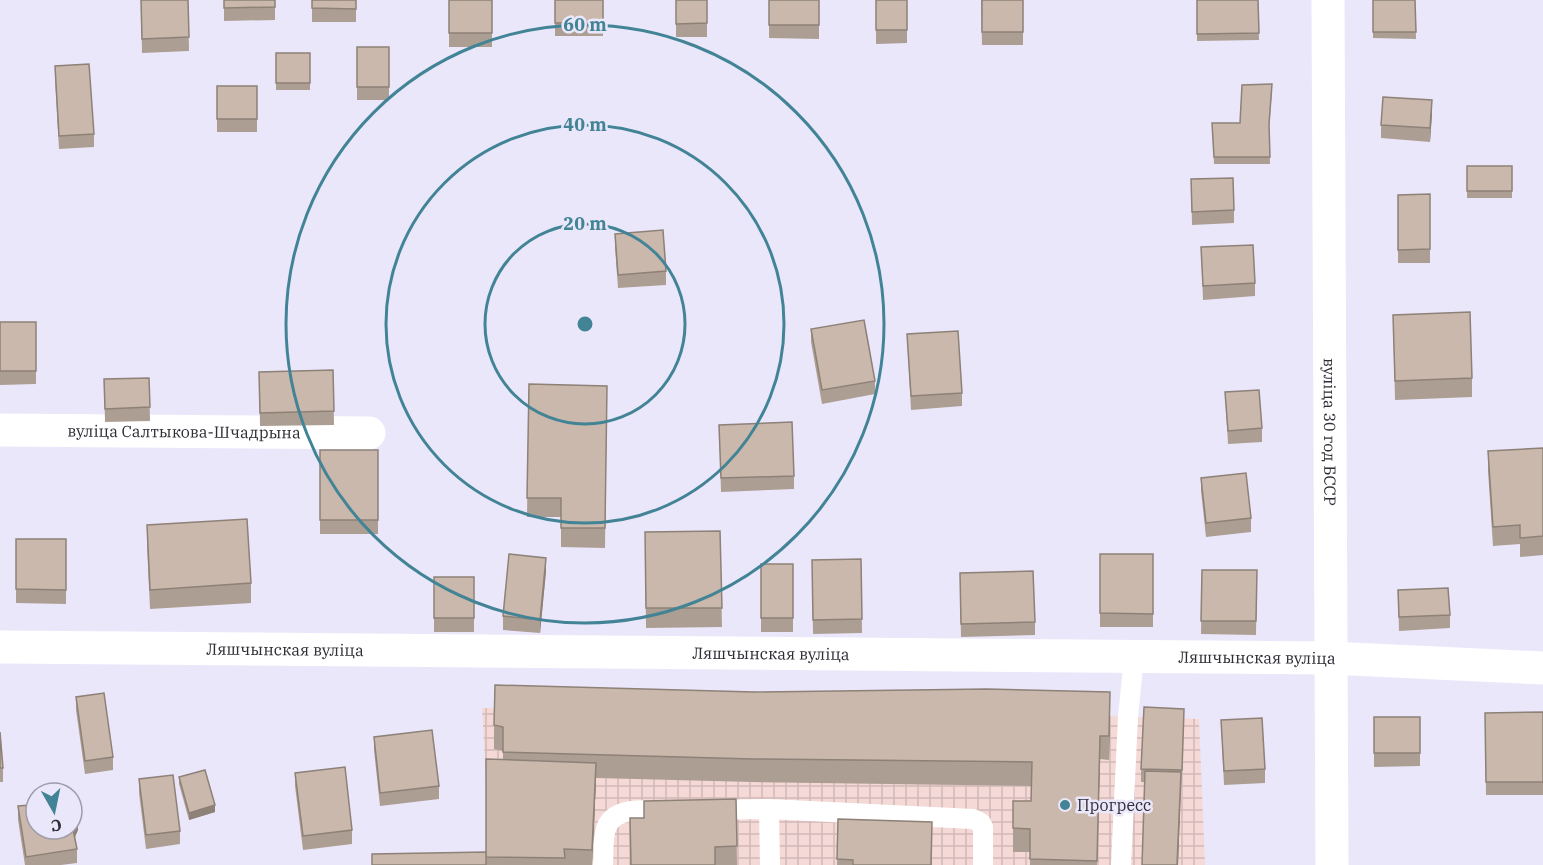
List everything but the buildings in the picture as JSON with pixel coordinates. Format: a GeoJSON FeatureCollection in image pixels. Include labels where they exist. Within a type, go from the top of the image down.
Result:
{"type":"FeatureCollection","features":[{"type":"Feature","properties":{"kind":"street","name":"вуліца 30 год БССР"},"geometry":{"type":"LineString","coordinates":[[1328,0],[1332,865]]}},
{"type":"Feature","properties":{"kind":"street","name":"вуліца Салтыкова-Шчадрына"},"geometry":{"type":"LineString","coordinates":[[0,430],[369,433]]}},
{"type":"Feature","properties":{"kind":"street","name":"Ляшчынская вуліца"},"geometry":{"type":"LineString","coordinates":[[0,647],[1330,658],[1543,668]]}},
{"type":"Feature","properties":{"kind":"lane"},"geometry":{"type":"LineString","coordinates":[[1121,865],[1128,717],[1134,657]]}},
{"type":"Feature","properties":{"kind":"lane"},"geometry":{"type":"LineString","coordinates":[[769,809],[771,865]]}},
{"type":"Feature","properties":{"kind":"lane"},"geometry":{"type":"LineString","coordinates":[[603,865],[607,826],[616,816],[628,811],[769,809],[974,819],[983,827],[982,865]]}},
{"type":"Feature","properties":{"kind":"shaded area"},"geometry":{"type":"Polygon","coordinates":[[[482,708],[1199,719],[1205,865],[486,865],[486,778],[482,708]]]}},
{"type":"Feature","properties":{"kind":"place","name":"Прогресс"},"geometry":{"type":"Point","coordinates":[1065,805]}}]}
